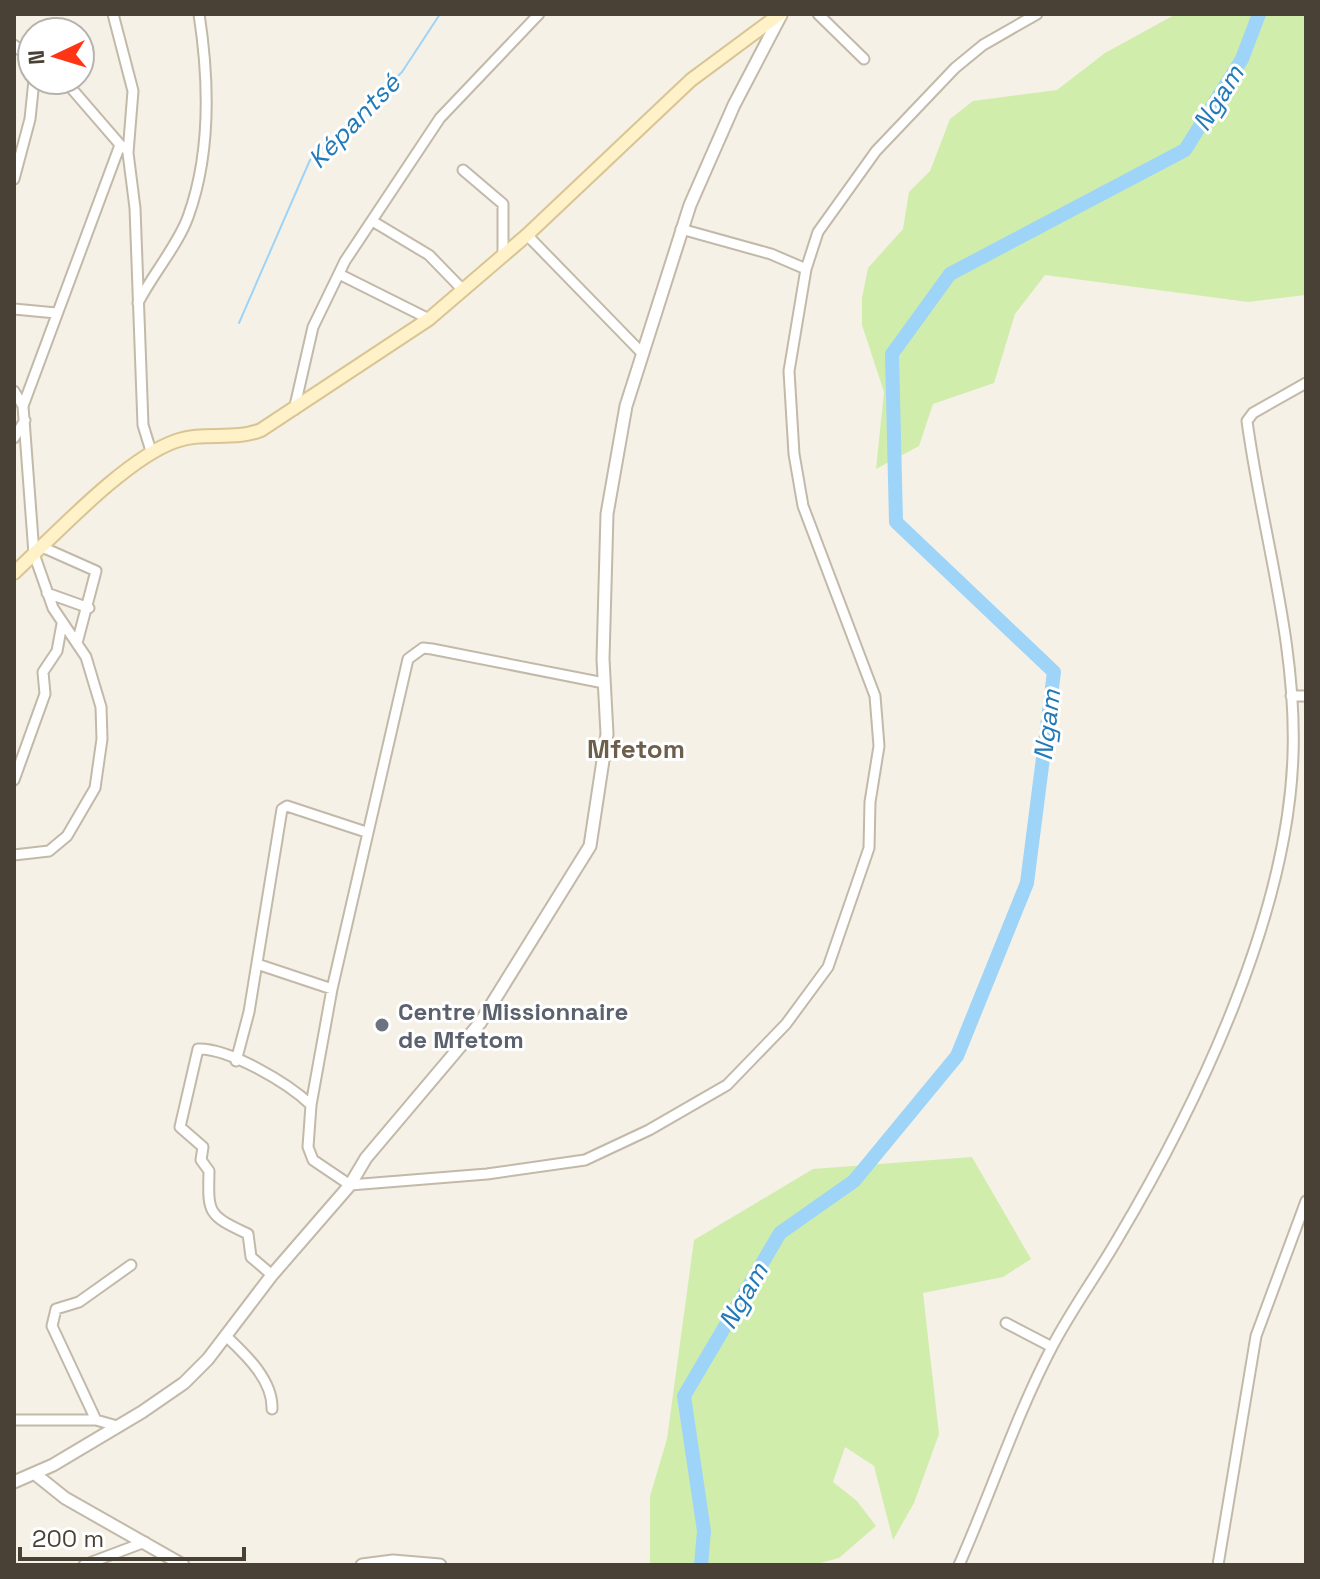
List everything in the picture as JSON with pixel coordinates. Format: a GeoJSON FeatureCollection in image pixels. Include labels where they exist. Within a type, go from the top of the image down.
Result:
{"type":"FeatureCollection","features":[{"type":"Feature","properties":{"kind":"main road"},"geometry":{"type":"LineString","coordinates":[[14,573],[151,451],[185,438],[252,433],[294,410],[429,319],[527,235],[691,80],[780,14]]}},
{"type":"Feature","properties":{"kind":"street"},"geometry":{"type":"LineString","coordinates":[[113,14],[133,91],[128,153],[135,208],[143,425],[151,451]]}},
{"type":"Feature","properties":{"kind":"street"},"geometry":{"type":"LineString","coordinates":[[138,303],[184,225],[198,178],[206,88],[199,14]]}},
{"type":"Feature","properties":{"kind":"street"},"geometry":{"type":"LineString","coordinates":[[294,410],[313,327],[339,274],[440,118],[539,14]]}},
{"type":"Feature","properties":{"kind":"street"},"geometry":{"type":"LineString","coordinates":[[14,1482],[35,1474],[184,1383],[227,1337],[272,1275],[350,1185],[366,1158],[480,1023],[590,846],[595,832],[607,734],[604,683],[607,514],[617,443],[641,352],[681,229],[734,105],[780,14]]}},
{"type":"Feature","properties":{"kind":"street"},"geometry":{"type":"LineString","coordinates":[[818,14],[864,59]]}},
{"type":"Feature","properties":{"kind":"street"},"geometry":{"type":"LineString","coordinates":[[604,683],[423,648],[415,652],[404,668],[332,989],[311,1105],[308,1147],[313,1160],[350,1185],[487,1174],[585,1160],[649,1130],[727,1085],[786,1024],[828,967],[869,848],[870,802],[879,746],[875,696],[803,506],[794,454],[789,371],[806,269],[818,232],[876,151],[955,68],[983,45],[1037,14]]}},
{"type":"Feature","properties":{"kind":"street"},"geometry":{"type":"LineString","coordinates":[[14,179],[30,119],[32,96]]}},
{"type":"Feature","properties":{"kind":"street"},"geometry":{"type":"LineString","coordinates":[[78,96],[128,153]]}},
{"type":"Feature","properties":{"kind":"street"},"geometry":{"type":"LineString","coordinates":[[23,406],[120,145]]}},
{"type":"Feature","properties":{"kind":"street"},"geometry":{"type":"LineString","coordinates":[[463,170],[503,204],[503,256]]}},
{"type":"Feature","properties":{"kind":"street"},"geometry":{"type":"LineString","coordinates":[[374,222],[429,255],[463,290]]}},
{"type":"Feature","properties":{"kind":"street"},"geometry":{"type":"LineString","coordinates":[[681,229],[771,254],[806,269]]}},
{"type":"Feature","properties":{"kind":"street"},"geometry":{"type":"LineString","coordinates":[[527,235],[641,352]]}},
{"type":"Feature","properties":{"kind":"street"},"geometry":{"type":"LineString","coordinates":[[339,274],[429,319]]}},
{"type":"Feature","properties":{"kind":"street"},"geometry":{"type":"LineString","coordinates":[[14,309],[56,313]]}},
{"type":"Feature","properties":{"kind":"street"},"geometry":{"type":"LineString","coordinates":[[959,1565],[1052,1347],[1118,1240],[1179,1126],[1268,910],[1286,830],[1293,754],[1291,696],[1285,632],[1247,421],[1253,413],[1306,383]]}},
{"type":"Feature","properties":{"kind":"street"},"geometry":{"type":"LineString","coordinates":[[14,391],[23,406],[38,550],[47,593],[62,624],[86,657],[101,707],[102,739],[95,788],[84,811],[49,851],[14,855]]}},
{"type":"Feature","properties":{"kind":"street"},"geometry":{"type":"LineString","coordinates":[[14,438],[25,419]]}},
{"type":"Feature","properties":{"kind":"street"},"geometry":{"type":"LineString","coordinates":[[38,550],[96,571],[89,608],[74,639]]}},
{"type":"Feature","properties":{"kind":"street"},"geometry":{"type":"LineString","coordinates":[[47,593],[89,608]]}},
{"type":"Feature","properties":{"kind":"street"},"geometry":{"type":"LineString","coordinates":[[14,780],[45,694],[43,672],[57,651],[62,624]]}},
{"type":"Feature","properties":{"kind":"street"},"geometry":{"type":"LineString","coordinates":[[59,640],[74,639]]}},
{"type":"Feature","properties":{"kind":"street"},"geometry":{"type":"LineString","coordinates":[[1291,696],[1306,696]]}},
{"type":"Feature","properties":{"kind":"street"},"geometry":{"type":"LineString","coordinates":[[236,1061],[257,964],[282,809],[287,806],[366,832]]}},
{"type":"Feature","properties":{"kind":"street"},"geometry":{"type":"LineString","coordinates":[[257,964],[332,989]]}},
{"type":"Feature","properties":{"kind":"street"},"geometry":{"type":"LineString","coordinates":[[272,1275],[251,1257],[248,1234],[229,1225],[211,1208],[206,1194],[209,1171],[201,1160],[203,1147],[185,1134],[179,1123],[198,1049],[236,1061],[294,1089],[311,1105]]}},
{"type":"Feature","properties":{"kind":"street"},"geometry":{"type":"LineString","coordinates":[[1218,1565],[1256,1336],[1306,1201]]}},
{"type":"Feature","properties":{"kind":"street"},"geometry":{"type":"LineString","coordinates":[[96,1420],[52,1326],[52,1314],[56,1309],[79,1302],[131,1265]]}},
{"type":"Feature","properties":{"kind":"street"},"geometry":{"type":"LineString","coordinates":[[1006,1323],[1052,1347]]}},
{"type":"Feature","properties":{"kind":"street"},"geometry":{"type":"LineString","coordinates":[[227,1337],[250,1361],[268,1387],[272,1409]]}},
{"type":"Feature","properties":{"kind":"street"},"geometry":{"type":"LineString","coordinates":[[14,1420],[96,1420],[117,1426]]}},
{"type":"Feature","properties":{"kind":"street"},"geometry":{"type":"LineString","coordinates":[[35,1474],[65,1498],[183,1565]]}},
{"type":"Feature","properties":{"kind":"street"},"geometry":{"type":"LineString","coordinates":[[84,1565],[145,1542]]}},
{"type":"Feature","properties":{"kind":"street"},"geometry":{"type":"LineString","coordinates":[[362,1565],[393,1561],[440,1565]]}},
{"type":"Feature","properties":{"kind":"green space"},"geometry":{"type":"Polygon","coordinates":[[[1176,14],[1306,14],[1306,295],[1248,302],[1045,275],[1015,314],[994,383],[933,404],[919,446],[876,469],[884,392],[862,325],[862,298],[868,268],[903,229],[909,192],[930,171],[950,119],[973,101],[1057,90],[1105,53],[1176,14]]]}},
{"type":"Feature","properties":{"kind":"green space"},"geometry":{"type":"Polygon","coordinates":[[[972,1157],[1031,1259],[1003,1277],[923,1293],[939,1434],[914,1503],[893,1540],[874,1466],[845,1447],[833,1482],[857,1501],[876,1526],[839,1558],[813,1565],[650,1565],[650,1496],[667,1439],[694,1240],[813,1169],[972,1157]]]}},
{"type":"Feature","properties":{"kind":"waterway","name":"Képantsé"},"geometry":{"type":"LineString","coordinates":[[239,323],[310,160],[402,72],[440,14]]}},
{"type":"Feature","properties":{"kind":"waterway","name":"Ngam"},"geometry":{"type":"LineString","coordinates":[[701,1565],[704,1531],[684,1396],[780,1233],[854,1181],[957,1056],[1027,883],[1054,672],[896,522],[892,354],[950,274],[1185,150],[1242,59],[1259,14]]}},
{"type":"Feature","properties":{"kind":"place","name":"Centre Missionnaire de Mfetom"},"geometry":{"type":"Point","coordinates":[382,1025]}},
{"type":"Feature","properties":{"kind":"district","name":"Mfetom"},"geometry":{"type":"Point","coordinates":[636,749]}}]}
